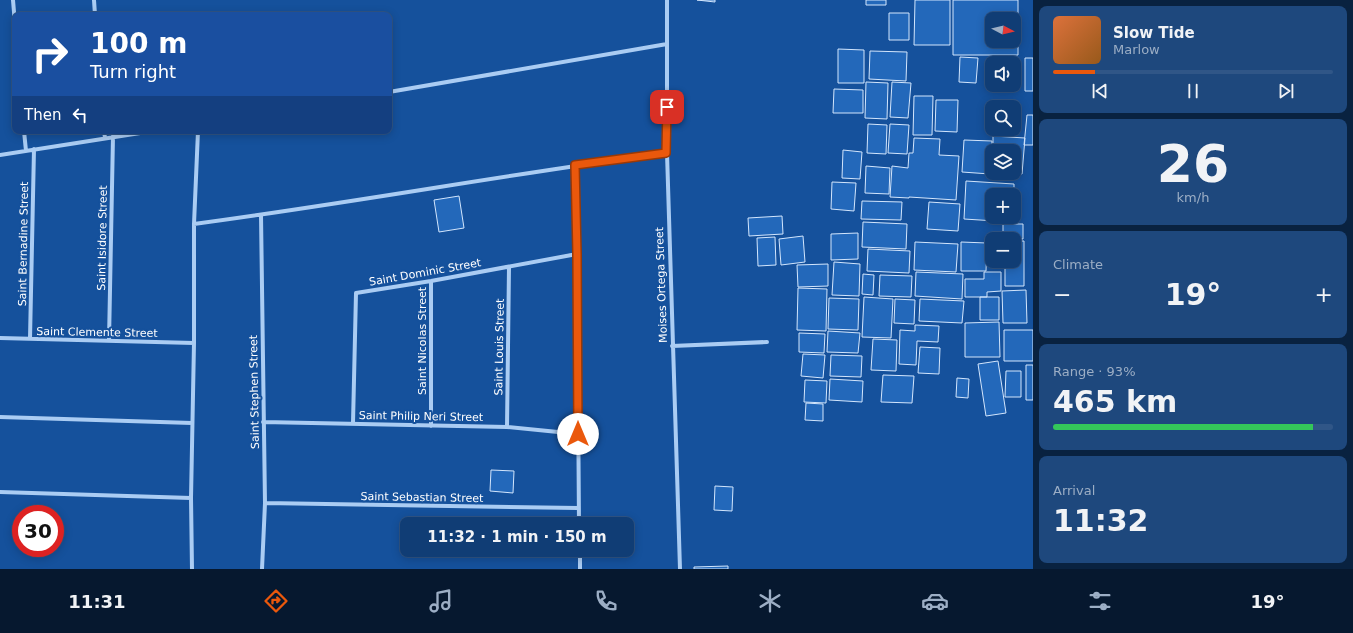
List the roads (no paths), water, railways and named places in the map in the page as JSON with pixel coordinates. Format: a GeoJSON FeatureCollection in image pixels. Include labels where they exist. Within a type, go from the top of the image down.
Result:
{"type":"FeatureCollection","features":[{"type":"Feature","properties":{"kind":"street"},"geometry":{"type":"LineString","coordinates":[[13,0],[14,12]]}},
{"type":"Feature","properties":{"kind":"street"},"geometry":{"type":"LineString","coordinates":[[94,0],[95,12]]}},
{"type":"Feature","properties":{"kind":"street","name":"Moises Ortega Street"},"geometry":{"type":"LineString","coordinates":[[667,0],[666,153],[680,569]]}},
{"type":"Feature","properties":{"kind":"street"},"geometry":{"type":"LineString","coordinates":[[392,91],[667,44]]}},
{"type":"Feature","properties":{"kind":"street"},"geometry":{"type":"LineString","coordinates":[[24,134],[26,151]]}},
{"type":"Feature","properties":{"kind":"street"},"geometry":{"type":"LineString","coordinates":[[104,134],[105,138]]}},
{"type":"Feature","properties":{"kind":"street"},"geometry":{"type":"LineString","coordinates":[[0,155],[129,134]]}},
{"type":"Feature","properties":{"kind":"street"},"geometry":{"type":"LineString","coordinates":[[192,569],[191,498],[194,343],[194,224],[198,134]]}},
{"type":"Feature","properties":{"kind":"street","name":"Saint Isidore Street"},"geometry":{"type":"LineString","coordinates":[[109,341],[113,136]]}},
{"type":"Feature","properties":{"kind":"street","name":"Saint Bernadine Street"},"geometry":{"type":"LineString","coordinates":[[30,339],[34,149]]}},
{"type":"Feature","properties":{"kind":"street"},"geometry":{"type":"LineString","coordinates":[[194,224],[261,215],[575,165],[666,153]]}},
{"type":"Feature","properties":{"kind":"street"},"geometry":{"type":"LineString","coordinates":[[575,165],[579,517]]}},
{"type":"Feature","properties":{"kind":"street","name":"Saint Stephen Street"},"geometry":{"type":"LineString","coordinates":[[261,215],[265,503],[262,569]]}},
{"type":"Feature","properties":{"kind":"street","name":"Saint Dominic Street"},"geometry":{"type":"LineString","coordinates":[[353,423],[356,293],[431,281],[577,254]]}},
{"type":"Feature","properties":{"kind":"street","name":"Saint Louis Street"},"geometry":{"type":"LineString","coordinates":[[507,427],[509,267]]}},
{"type":"Feature","properties":{"kind":"street","name":"Saint Nicolas Street"},"geometry":{"type":"LineString","coordinates":[[431,281],[431,426]]}},
{"type":"Feature","properties":{"kind":"street","name":"Saint Clemente Street"},"geometry":{"type":"LineString","coordinates":[[0,338],[194,343]]}},
{"type":"Feature","properties":{"kind":"street"},"geometry":{"type":"LineString","coordinates":[[672,346],[767,342]]}},
{"type":"Feature","properties":{"kind":"street"},"geometry":{"type":"LineString","coordinates":[[0,417],[192,424]]}},
{"type":"Feature","properties":{"kind":"street","name":"Saint Philip Neri Street"},"geometry":{"type":"LineString","coordinates":[[263,422],[507,427],[578,434]]}},
{"type":"Feature","properties":{"kind":"street"},"geometry":{"type":"LineString","coordinates":[[0,492],[191,498]]}},
{"type":"Feature","properties":{"kind":"street","name":"Saint Sebastian Street"},"geometry":{"type":"LineString","coordinates":[[265,503],[578,508]]}},
{"type":"Feature","properties":{"kind":"street"},"geometry":{"type":"LineString","coordinates":[[580,557],[580,569]]}}]}
